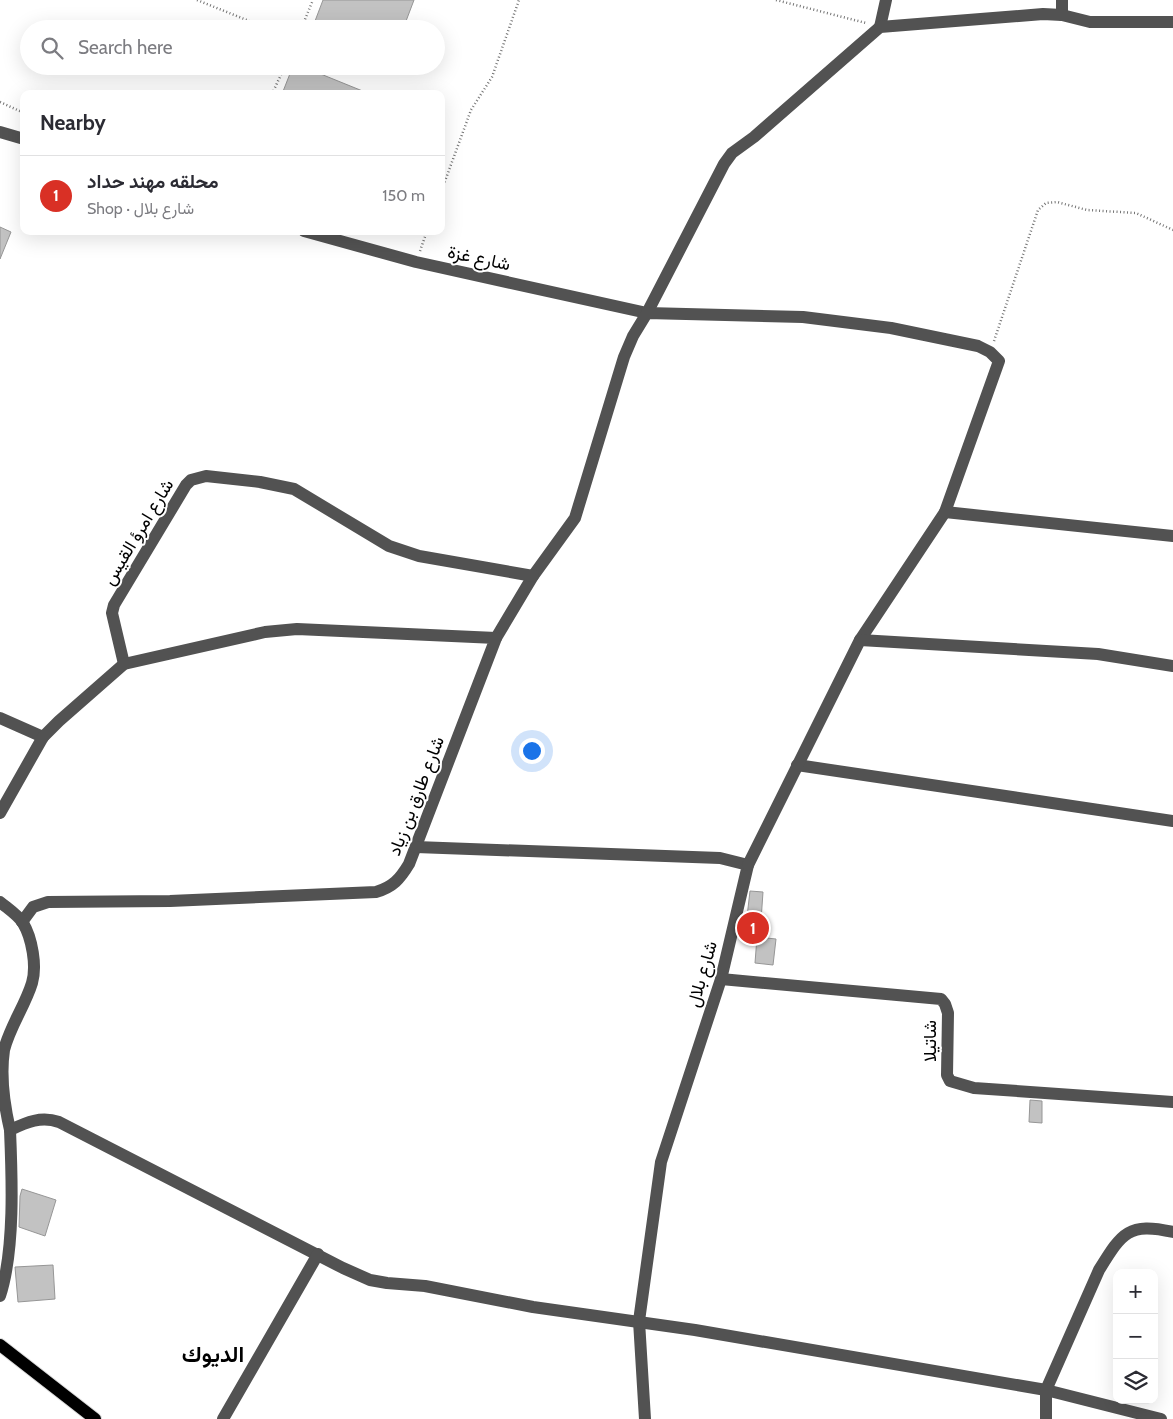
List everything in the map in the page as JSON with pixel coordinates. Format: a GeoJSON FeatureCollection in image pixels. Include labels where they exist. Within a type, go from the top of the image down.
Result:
{"type":"FeatureCollection","features":[{"type":"Feature","properties":{"kind":"main road"},"geometry":{"type":"LineString","coordinates":[[0,1345],[95,1419]]}},
{"type":"Feature","properties":{"kind":"street"},"geometry":{"type":"LineString","coordinates":[[886,0],[880,27],[997,16],[1062,14],[1090,22],[1173,22]]}},
{"type":"Feature","properties":{"kind":"street"},"geometry":{"type":"LineString","coordinates":[[1062,0],[1062,14]]}},
{"type":"Feature","properties":{"kind":"street","name":"شارع طارق بن زياد"},"geometry":{"type":"LineString","coordinates":[[22,922],[33,907],[48,902],[170,901],[376,892],[390,888],[402,876],[416,847],[496,638],[533,576],[575,518],[624,357],[633,336],[647,313],[724,164],[732,153],[754,138],[880,27]]}},
{"type":"Feature","properties":{"kind":"street"},"geometry":{"type":"LineString","coordinates":[[0,132],[20,138]]}},
{"type":"Feature","properties":{"kind":"street","name":"شارع غزة"},"geometry":{"type":"LineString","coordinates":[[318,235],[416,262],[647,313],[803,317],[891,328],[978,346],[990,352]]}},
{"type":"Feature","properties":{"kind":"street","name":"شارع بلال"},"geometry":{"type":"LineString","coordinates":[[645,1419],[639,1321],[660,1162],[721,979],[748,865],[796,765],[860,640],[945,512],[999,361],[990,352]]}},
{"type":"Feature","properties":{"kind":"street","name":"شارع امرؤ القيس"},"geometry":{"type":"LineString","coordinates":[[124,664],[112,613],[114,605],[186,485],[199,477],[260,482],[294,489],[389,546],[420,556],[533,576]]}},
{"type":"Feature","properties":{"kind":"street"},"geometry":{"type":"LineString","coordinates":[[945,512],[1173,536]]}},
{"type":"Feature","properties":{"kind":"street"},"geometry":{"type":"LineString","coordinates":[[0,813],[44,737],[59,720],[124,664],[257,633],[297,629],[496,638]]}},
{"type":"Feature","properties":{"kind":"street"},"geometry":{"type":"LineString","coordinates":[[860,640],[1098,654],[1173,666]]}},
{"type":"Feature","properties":{"kind":"street"},"geometry":{"type":"LineString","coordinates":[[0,718],[44,737]]}},
{"type":"Feature","properties":{"kind":"street"},"geometry":{"type":"LineString","coordinates":[[796,765],[1173,821]]}},
{"type":"Feature","properties":{"kind":"street"},"geometry":{"type":"LineString","coordinates":[[416,847],[720,858],[748,865]]}},
{"type":"Feature","properties":{"kind":"street"},"geometry":{"type":"LineString","coordinates":[[0,902],[22,922],[29,938],[33,971],[32,982],[15,1020],[2,1061],[3,1097],[10,1130],[12,1189],[6,1269],[0,1296]]}},
{"type":"Feature","properties":{"kind":"street","name":"شاتيلا"},"geometry":{"type":"LineString","coordinates":[[721,979],[940,999],[945,1004],[948,1013],[948,1075],[950,1081],[957,1084],[974,1088],[1173,1102]]}},
{"type":"Feature","properties":{"kind":"street"},"geometry":{"type":"LineString","coordinates":[[10,1130],[41,1119],[60,1122],[370,1280],[425,1286],[572,1313],[639,1321],[1046,1390],[1161,1419]]}},
{"type":"Feature","properties":{"kind":"street"},"geometry":{"type":"LineString","coordinates":[[1046,1419],[1046,1390],[1099,1270],[1118,1242],[1127,1233],[1141,1228],[1173,1232]]}},
{"type":"Feature","properties":{"kind":"street"},"geometry":{"type":"LineString","coordinates":[[223,1419],[318,1254]]}},
{"type":"Feature","properties":{"kind":"path"},"geometry":{"type":"LineString","coordinates":[[197,0],[247,20]]}},
{"type":"Feature","properties":{"kind":"path"},"geometry":{"type":"LineString","coordinates":[[305,20],[313,0]]}},
{"type":"Feature","properties":{"kind":"path"},"geometry":{"type":"LineString","coordinates":[[445,181],[471,110],[492,77],[519,0]]}},
{"type":"Feature","properties":{"kind":"path"},"geometry":{"type":"LineString","coordinates":[[776,0],[880,27]]}},
{"type":"Feature","properties":{"kind":"path"},"geometry":{"type":"LineString","coordinates":[[274,90],[280,75]]}},
{"type":"Feature","properties":{"kind":"path"},"geometry":{"type":"LineString","coordinates":[[0,102],[20,111]]}},
{"type":"Feature","properties":{"kind":"path"},"geometry":{"type":"LineString","coordinates":[[990,352],[1038,210],[1046,203],[1057,202],[1087,210],[1136,213],[1173,230]]}},
{"type":"Feature","properties":{"kind":"path"},"geometry":{"type":"LineString","coordinates":[[416,262],[426,235]]}},
{"type":"Feature","properties":{"kind":"building"},"geometry":{"type":"Polygon","coordinates":[[[323,0],[414,0],[406,20],[315,20],[323,0]]]}},
{"type":"Feature","properties":{"kind":"building"},"geometry":{"type":"Polygon","coordinates":[[[289,75],[323,75],[360,90],[284,90],[289,75]]]}},
{"type":"Feature","properties":{"kind":"building"},"geometry":{"type":"Polygon","coordinates":[[[0,227],[11,232],[0,259],[0,227]]]}},
{"type":"Feature","properties":{"kind":"building"},"geometry":{"type":"Polygon","coordinates":[[[750,891],[763,892],[760,935],[745,934],[750,891]]]}},
{"type":"Feature","properties":{"kind":"building"},"geometry":{"type":"Polygon","coordinates":[[[757,937],[776,939],[773,965],[755,963],[757,937]]]}},
{"type":"Feature","properties":{"kind":"building"},"geometry":{"type":"Polygon","coordinates":[[[1030,1100],[1042,1101],[1042,1123],[1029,1122],[1030,1100]]]}},
{"type":"Feature","properties":{"kind":"building"},"geometry":{"type":"Polygon","coordinates":[[[22,1189],[56,1200],[45,1236],[19,1227],[22,1189]]]}},
{"type":"Feature","properties":{"kind":"building"},"geometry":{"type":"Polygon","coordinates":[[[53,1265],[55,1299],[18,1302],[15,1267],[53,1265]]]}},
{"type":"Feature","properties":{"kind":"place","name":"محلقه مهند حداد"},"geometry":{"type":"Point","coordinates":[753,928]}},
{"type":"Feature","properties":{"kind":"district","name":"الديوك"},"geometry":{"type":"Point","coordinates":[213,1354]}}]}
